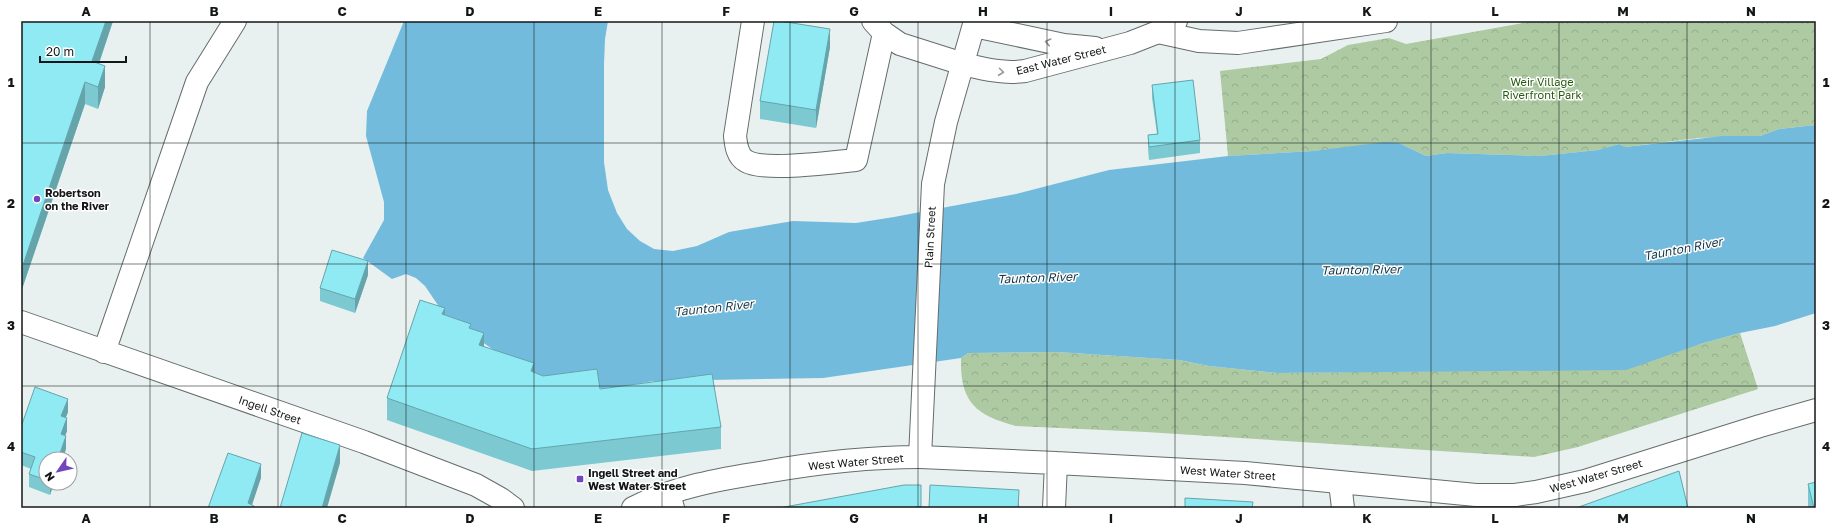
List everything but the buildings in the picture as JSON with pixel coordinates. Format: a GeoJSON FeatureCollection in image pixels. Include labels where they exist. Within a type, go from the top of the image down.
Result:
{"type":"FeatureCollection","features":[{"type":"Feature","properties":{"kind":"street"},"geometry":{"type":"LineString","coordinates":[[104,352],[197,82],[235,21]]}},
{"type":"Feature","properties":{"kind":"street"},"geometry":{"type":"LineString","coordinates":[[753,21],[735,136],[736,146],[740,155],[745,161],[766,166],[856,160],[878,27]]}},
{"type":"Feature","properties":{"kind":"street"},"geometry":{"type":"LineString","coordinates":[[1114,47],[1130,43],[1167,26],[1199,41],[1238,43],[1386,21]]}},
{"type":"Feature","properties":{"kind":"street","name":"East Water Street"},"geometry":{"type":"LineString","coordinates":[[975,23],[1070,46],[1097,48],[1114,47]]}},
{"type":"Feature","properties":{"kind":"street","name":"Plain Street"},"geometry":{"type":"LineString","coordinates":[[920,457],[934,173],[975,23]]}},
{"type":"Feature","properties":{"kind":"street","name":"East Water Street"},"geometry":{"type":"LineString","coordinates":[[878,27],[900,44],[963,64],[1010,73],[1025,71],[1114,47]]}},
{"type":"Feature","properties":{"kind":"street","name":"Ingell Street"},"geometry":{"type":"LineString","coordinates":[[21,322],[364,442],[469,482],[501,499],[513,508]]}},
{"type":"Feature","properties":{"kind":"street","name":"West Water Street"},"geometry":{"type":"LineString","coordinates":[[633,508],[671,501],[715,481],[807,465],[867,458],[920,457],[1245,473],[1476,495],[1515,495],[1585,481],[1716,439],[1816,410]]}},
{"type":"Feature","properties":{"kind":"street"},"geometry":{"type":"LineString","coordinates":[[1054,508],[1056,463]]}},
{"type":"Feature","properties":{"kind":"street"},"geometry":{"type":"LineString","coordinates":[[1340,483],[1343,508]]}},
{"type":"Feature","properties":{"kind":"green space","name":"Weir Village Riverfront Park"},"geometry":{"type":"Polygon","coordinates":[[[1535,21],[1816,21],[1816,125],[1779,129],[1760,136],[1698,138],[1625,147],[1619,144],[1598,150],[1540,156],[1447,153],[1426,156],[1399,143],[1313,151],[1228,156],[1220,71],[1321,59],[1348,45],[1389,38],[1406,44],[1535,21]]]}},
{"type":"Feature","properties":{"kind":"green space"},"geometry":{"type":"Polygon","coordinates":[[[1740,333],[1758,389],[1578,447],[1534,457],[1146,432],[1016,426],[990,417],[980,411],[967,396],[963,386],[961,373],[961,358],[968,353],[1057,352],[1179,360],[1209,366],[1277,373],[1514,370],[1700,344],[1740,333]]]}},
{"type":"Feature","properties":{"kind":"water","name":"Taunton River"},"geometry":{"type":"Polygon","coordinates":[[[404,21],[608,21],[605,39],[604,64],[604,162],[608,190],[617,213],[627,229],[640,241],[654,249],[673,251],[697,246],[729,232],[793,221],[856,223],[1016,194],[1109,170],[1228,156],[1313,151],[1385,142],[1399,143],[1426,156],[1447,153],[1540,156],[1598,150],[1619,144],[1625,147],[1723,136],[1760,136],[1779,129],[1816,125],[1816,313],[1775,326],[1740,333],[1700,344],[1626,370],[1277,373],[1209,366],[1179,360],[1057,352],[968,353],[961,358],[823,378],[653,381],[620,387],[553,391],[446,317],[425,286],[416,278],[406,274],[392,279],[363,258],[384,220],[384,202],[366,136],[367,111],[404,21]]]}},
{"type":"Feature","properties":{"kind":"place","name":"Robertson on the River"},"geometry":{"type":"Point","coordinates":[37,199]}},
{"type":"Feature","properties":{"kind":"place","name":"Ingell Street and West Water Street"},"geometry":{"type":"Point","coordinates":[580,479]}}]}
